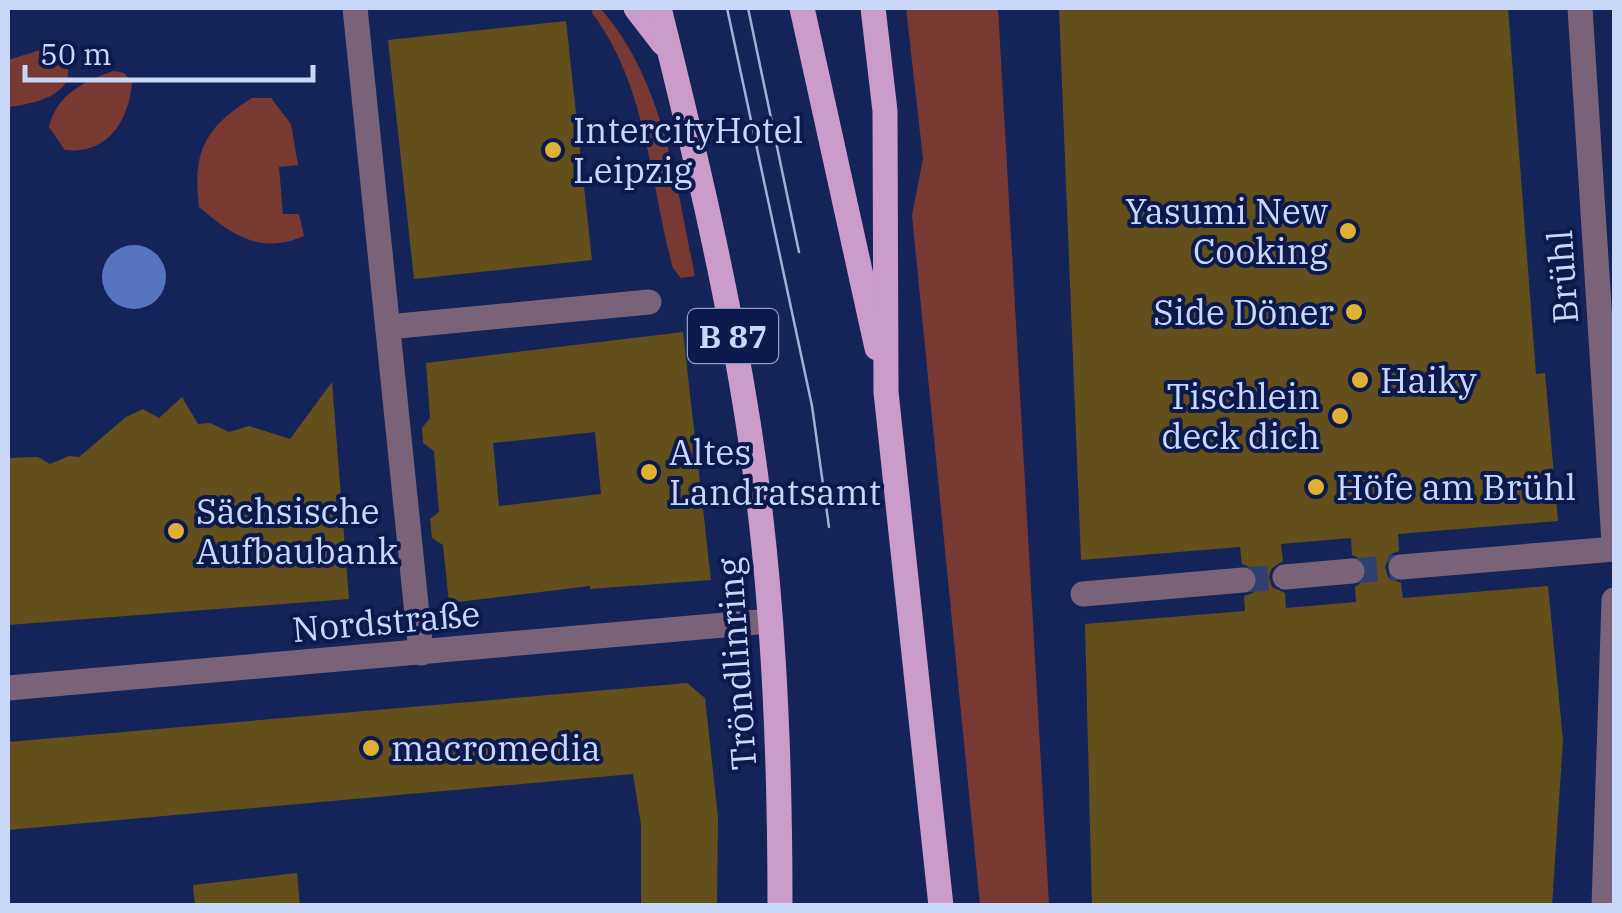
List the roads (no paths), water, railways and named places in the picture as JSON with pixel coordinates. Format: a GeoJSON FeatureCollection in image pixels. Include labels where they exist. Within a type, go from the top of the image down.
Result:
{"type":"FeatureCollection","features":[{"type":"Feature","properties":{"kind":"main road"},"geometry":{"type":"LineString","coordinates":[[636,8],[671,55]]}},
{"type":"Feature","properties":{"kind":"main road","name":"Tröndlinring"},"geometry":{"type":"LineString","coordinates":[[659,8],[718,255],[744,402],[770,621],[780,906]]}},
{"type":"Feature","properties":{"kind":"main road"},"geometry":{"type":"LineString","coordinates":[[802,8],[886,392]]}},
{"type":"Feature","properties":{"kind":"main road"},"geometry":{"type":"LineString","coordinates":[[873,8],[885,111],[886,392],[941,906]]}},
{"type":"Feature","properties":{"kind":"street"},"geometry":{"type":"LineString","coordinates":[[355,8],[422,653]]}},
{"type":"Feature","properties":{"kind":"street","name":"Brühl"},"geometry":{"type":"LineString","coordinates":[[1580,8],[1614,546]]}},
{"type":"Feature","properties":{"kind":"street"},"geometry":{"type":"LineString","coordinates":[[388,327],[649,302]]}},
{"type":"Feature","properties":{"kind":"street"},"geometry":{"type":"LineString","coordinates":[[1401,567],[1614,546]]}},
{"type":"Feature","properties":{"kind":"street"},"geometry":{"type":"LineString","coordinates":[[1285,576],[1352,571]]}},
{"type":"Feature","properties":{"kind":"street"},"geometry":{"type":"LineString","coordinates":[[1082,594],[1242,580]]}},
{"type":"Feature","properties":{"kind":"street"},"geometry":{"type":"LineString","coordinates":[[1604,906],[1614,600]]}},
{"type":"Feature","properties":{"kind":"street","name":"Nordstraße"},"geometry":{"type":"LineString","coordinates":[[8,688],[770,621]]}},
{"type":"Feature","properties":{"kind":"water"},"geometry":{"type":"Polygon","coordinates":[[[134,245],[157,254],[166,277],[157,300],[134,309],[111,300],[102,277],[111,254],[134,245]]]}},
{"type":"Feature","properties":{"kind":"tunnel"},"geometry":{"type":"LineString","coordinates":[[1352,571],[1401,567]]}},
{"type":"Feature","properties":{"kind":"tunnel"},"geometry":{"type":"LineString","coordinates":[[1243,580],[1285,577]]}},
{"type":"Feature","properties":{"kind":"tram line"},"geometry":{"type":"LineString","coordinates":[[727,8],[812,406],[829,527]]}},
{"type":"Feature","properties":{"kind":"tram line"},"geometry":{"type":"LineString","coordinates":[[748,8],[799,252]]}},
{"type":"Feature","properties":{"kind":"place","name":"IntercityHotel Leipzig"},"geometry":{"type":"Point","coordinates":[553,150]}},
{"type":"Feature","properties":{"kind":"place","name":"Yasumi New Cooking"},"geometry":{"type":"Point","coordinates":[1348,231]}},
{"type":"Feature","properties":{"kind":"place","name":"Side Döner"},"geometry":{"type":"Point","coordinates":[1354,312]}},
{"type":"Feature","properties":{"kind":"place","name":"Haiky"},"geometry":{"type":"Point","coordinates":[1360,380]}},
{"type":"Feature","properties":{"kind":"place","name":"Tischlein deck dich"},"geometry":{"type":"Point","coordinates":[1340,416]}},
{"type":"Feature","properties":{"kind":"place","name":"Altes Landratsamt"},"geometry":{"type":"Point","coordinates":[649,472]}},
{"type":"Feature","properties":{"kind":"place","name":"Höfe am Brühl"},"geometry":{"type":"Point","coordinates":[1316,487]}},
{"type":"Feature","properties":{"kind":"place","name":"Sächsische Aufbaubank"},"geometry":{"type":"Point","coordinates":[176,531]}},
{"type":"Feature","properties":{"kind":"place","name":"macromedia"},"geometry":{"type":"Point","coordinates":[371,748]}}]}
